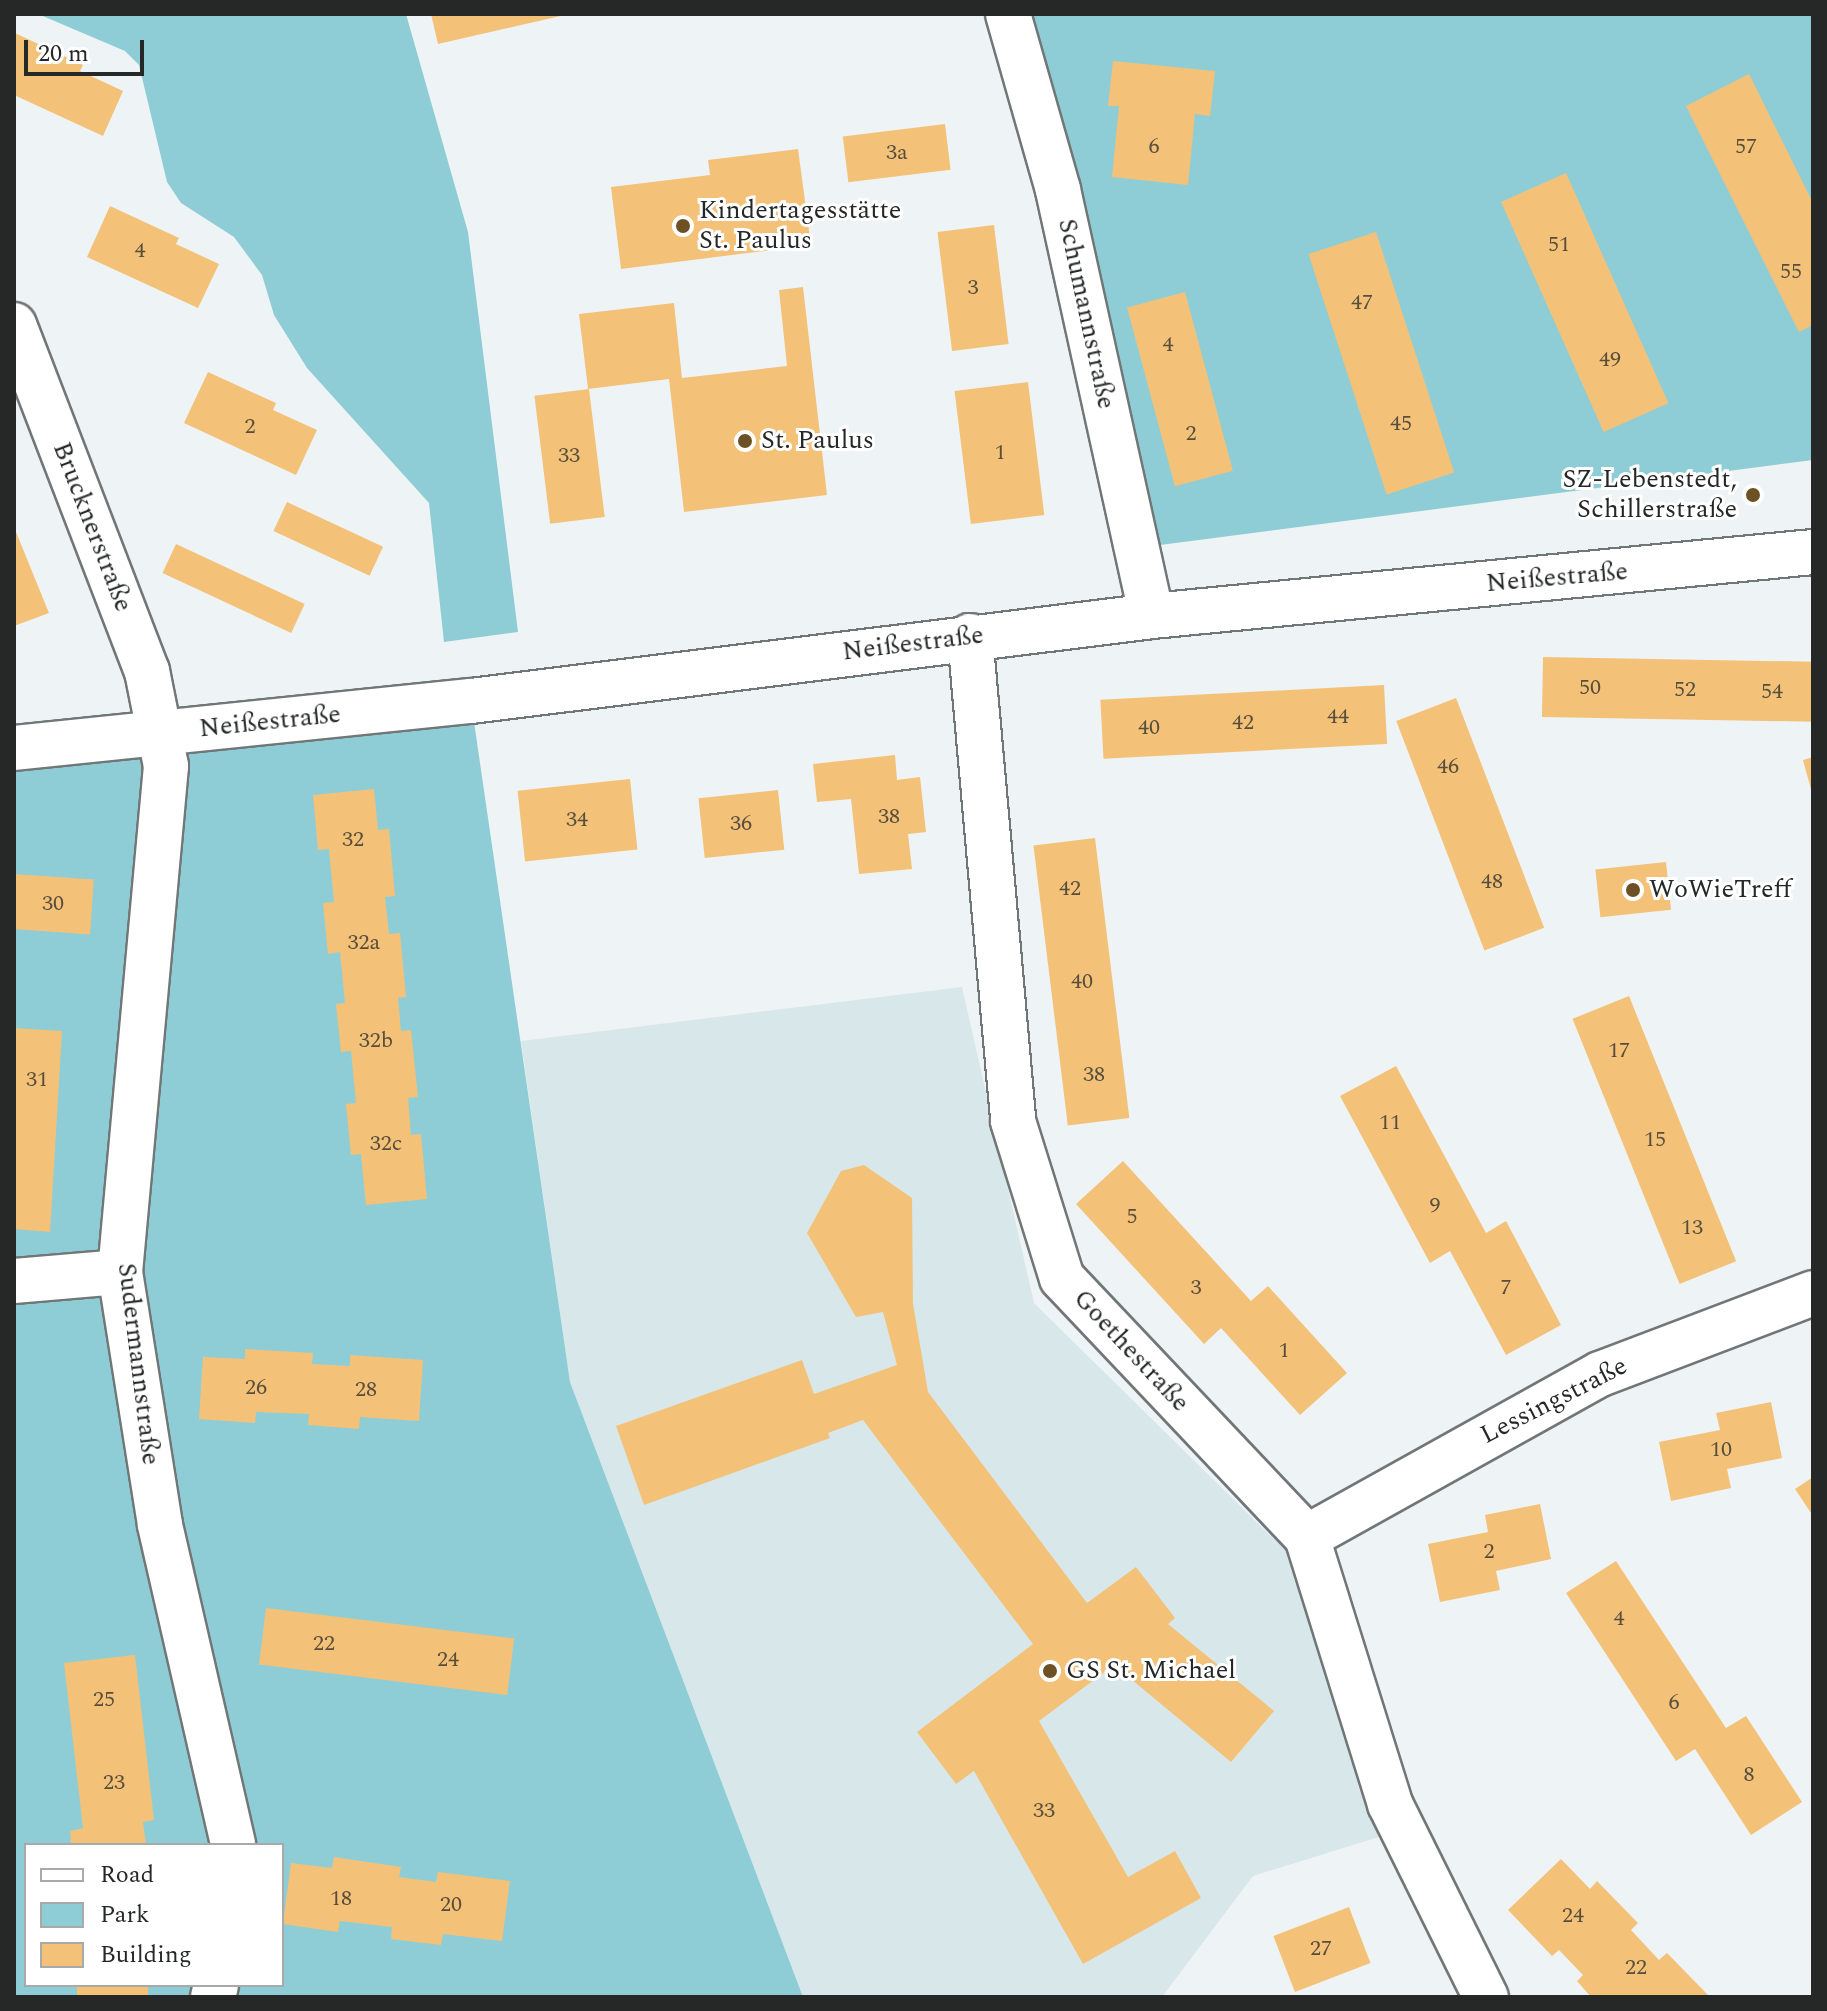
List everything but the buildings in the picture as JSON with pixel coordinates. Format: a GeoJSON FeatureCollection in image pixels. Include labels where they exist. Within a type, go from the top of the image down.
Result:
{"type":"FeatureCollection","features":[{"type":"Feature","properties":{"kind":"street","name":"Schumannstraße"},"geometry":{"type":"LineString","coordinates":[[1008,14],[1058,190],[1152,616]]}},
{"type":"Feature","properties":{"kind":"street","name":"Brucknerstraße"},"geometry":{"type":"LineString","coordinates":[[14,325],[147,671],[159,733]]}},
{"type":"Feature","properties":{"kind":"street","name":"Neißestraße"},"geometry":{"type":"LineString","coordinates":[[14,748],[471,701],[970,636],[1152,616],[1813,552]]}},
{"type":"Feature","properties":{"kind":"street","name":"Goethestraße"},"geometry":{"type":"LineString","coordinates":[[970,636],[1013,1121],[1062,1278],[1307,1537],[1390,1804],[1486,1997]]}},
{"type":"Feature","properties":{"kind":"street","name":"Sudermannstraße"},"geometry":{"type":"LineString","coordinates":[[159,733],[166,766],[120,1272],[160,1525],[233,1843]]}},
{"type":"Feature","properties":{"kind":"street"},"geometry":{"type":"LineString","coordinates":[[14,1281],[120,1272]]}},
{"type":"Feature","properties":{"kind":"street","name":"Lessingstraße"},"geometry":{"type":"LineString","coordinates":[[1307,1537],[1600,1374],[1813,1293]]}},
{"type":"Feature","properties":{"kind":"shaded area"},"geometry":{"type":"Polygon","coordinates":[[[962,987],[1034,1303],[1289,1554],[1379,1837],[1253,1876],[1162,1997],[803,1997],[570,1382],[521,1041],[962,987]]]}},
{"type":"Feature","properties":{"kind":"green space"},"geometry":{"type":"Polygon","coordinates":[[[38,14],[406,14],[468,232],[518,632],[444,642],[429,503],[307,368],[274,315],[262,275],[234,237],[181,203],[167,182],[139,65],[125,51],[38,14]]]}},
{"type":"Feature","properties":{"kind":"green space"},"geometry":{"type":"Polygon","coordinates":[[[1008,14],[1813,14],[1813,460],[1137,548],[1008,14]]]}},
{"type":"Feature","properties":{"kind":"green space"},"geometry":{"type":"Polygon","coordinates":[[[471,701],[570,1382],[803,1997],[14,1997],[14,748],[471,701]]]}},
{"type":"Feature","properties":{"kind":"place","name":"Kindertagesstätte St. Paulus"},"geometry":{"type":"Point","coordinates":[683,226]}},
{"type":"Feature","properties":{"kind":"place","name":"St. Paulus"},"geometry":{"type":"Point","coordinates":[745,441]}},
{"type":"Feature","properties":{"kind":"place","name":"SZ-Lebenstedt, Schillerstraße"},"geometry":{"type":"Point","coordinates":[1753,495]}},
{"type":"Feature","properties":{"kind":"place","name":"WoWieTreff"},"geometry":{"type":"Point","coordinates":[1633,890]}},
{"type":"Feature","properties":{"kind":"place","name":"GS St. Michael"},"geometry":{"type":"Point","coordinates":[1050,1671]}}]}
